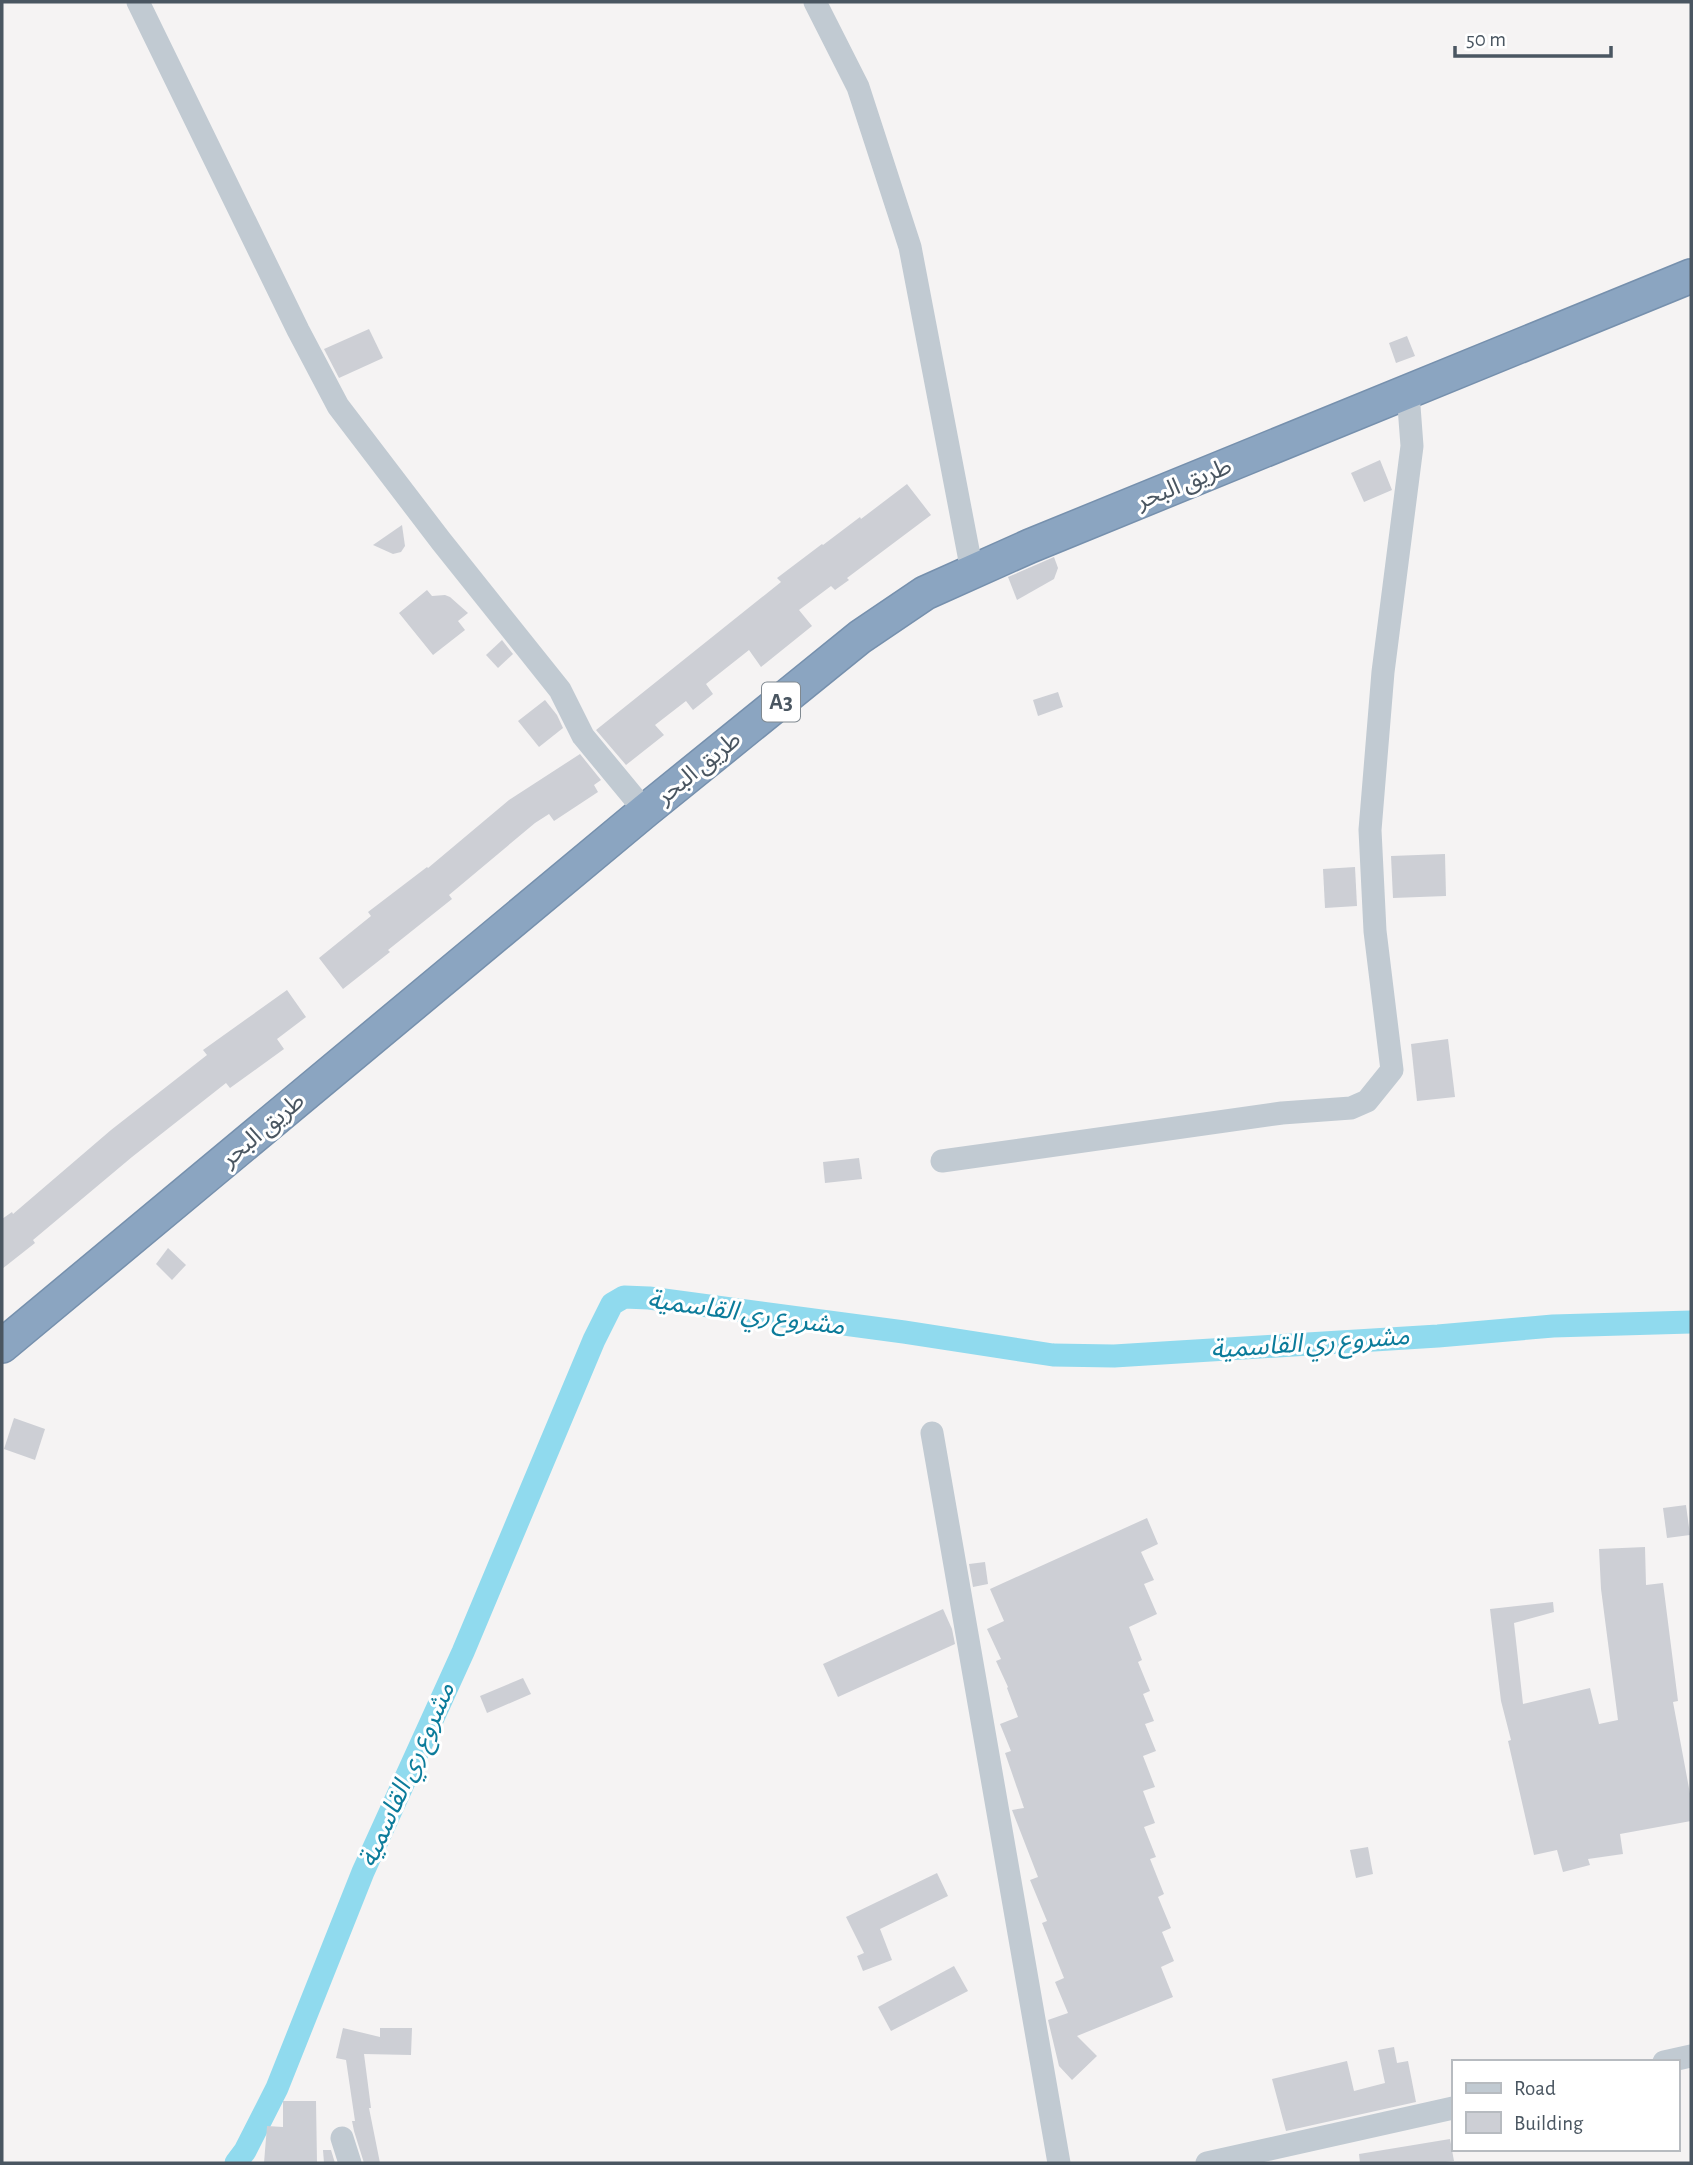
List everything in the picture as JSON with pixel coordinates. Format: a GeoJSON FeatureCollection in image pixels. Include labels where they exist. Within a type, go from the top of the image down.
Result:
{"type":"FeatureCollection","features":[{"type":"Feature","properties":{"kind":"highway","name":"طريق البحر"},"geometry":{"type":"LineString","coordinates":[[2,1346],[645,811],[860,637],[925,593],[972,571],[1691,276]]}},
{"type":"Feature","properties":{"kind":"street"},"geometry":{"type":"LineString","coordinates":[[138,2],[298,330],[338,406],[560,690],[583,736],[645,811]]}},
{"type":"Feature","properties":{"kind":"street"},"geometry":{"type":"LineString","coordinates":[[815,2],[858,87],[910,247],[972,571]]}},
{"type":"Feature","properties":{"kind":"street"},"geometry":{"type":"LineString","coordinates":[[942,1161],[1282,1113],[1351,1108],[1367,1101],[1392,1070],[1375,931],[1370,830],[1383,672],[1412,446],[1408,393]]}},
{"type":"Feature","properties":{"kind":"street"},"geometry":{"type":"LineString","coordinates":[[932,1433],[1059,2163]]}},
{"type":"Feature","properties":{"kind":"street"},"geometry":{"type":"LineString","coordinates":[[1673,2060],[1691,2056]]}},
{"type":"Feature","properties":{"kind":"street"},"geometry":{"type":"LineString","coordinates":[[1207,2163],[1452,2108]]}},
{"type":"Feature","properties":{"kind":"street"},"geometry":{"type":"LineString","coordinates":[[342,2138],[350,2163]]}},
{"type":"Feature","properties":{"kind":"building"},"geometry":{"type":"Polygon","coordinates":[[[369,329],[383,358],[339,378],[324,349],[369,329]]]}},
{"type":"Feature","properties":{"kind":"building"},"geometry":{"type":"Polygon","coordinates":[[[1407,336],[1415,356],[1396,363],[1389,343],[1407,336]]]}},
{"type":"Feature","properties":{"kind":"building"},"geometry":{"type":"Polygon","coordinates":[[[1380,460],[1392,490],[1364,502],[1351,473],[1380,460]]]}},
{"type":"Feature","properties":{"kind":"building"},"geometry":{"type":"Polygon","coordinates":[[[907,484],[931,515],[847,578],[849,580],[835,590],[831,586],[799,610],[812,626],[761,667],[749,650],[706,684],[713,694],[693,710],[686,701],[655,725],[664,735],[626,765],[596,730],[781,582],[777,578],[907,484]]]}},
{"type":"Feature","properties":{"kind":"building"},"geometry":{"type":"Polygon","coordinates":[[[402,525],[405,546],[401,552],[393,554],[373,545],[402,525]]]}},
{"type":"Feature","properties":{"kind":"building"},"geometry":{"type":"Polygon","coordinates":[[[1054,557],[1058,568],[1054,579],[1017,600],[1008,577],[1054,557]]]}},
{"type":"Feature","properties":{"kind":"building"},"geometry":{"type":"Polygon","coordinates":[[[427,590],[432,596],[450,597],[468,613],[458,621],[465,630],[433,655],[399,613],[427,590]]]}},
{"type":"Feature","properties":{"kind":"building"},"geometry":{"type":"Polygon","coordinates":[[[502,640],[513,654],[498,668],[486,655],[502,640]]]}},
{"type":"Feature","properties":{"kind":"building"},"geometry":{"type":"Polygon","coordinates":[[[1058,692],[1063,707],[1038,716],[1033,700],[1058,692]]]}},
{"type":"Feature","properties":{"kind":"building"},"geometry":{"type":"Polygon","coordinates":[[[545,700],[563,728],[539,747],[518,721],[545,700]]]}},
{"type":"Feature","properties":{"kind":"building"},"geometry":{"type":"Polygon","coordinates":[[[580,754],[601,780],[594,785],[598,792],[554,821],[549,814],[535,823],[449,895],[452,899],[343,989],[319,958],[371,916],[368,912],[428,868],[509,800],[580,754]]]}},
{"type":"Feature","properties":{"kind":"building"},"geometry":{"type":"Polygon","coordinates":[[[1445,854],[1446,896],[1393,898],[1391,856],[1445,854]]]}},
{"type":"Feature","properties":{"kind":"building"},"geometry":{"type":"Polygon","coordinates":[[[1355,867],[1357,906],[1325,908],[1323,869],[1355,867]]]}},
{"type":"Feature","properties":{"kind":"building"},"geometry":{"type":"Polygon","coordinates":[[[287,990],[306,1017],[277,1039],[284,1049],[230,1088],[226,1083],[132,1157],[2,1269],[2,1219],[12,1212],[13,1214],[111,1130],[207,1055],[203,1050],[287,990]]]}},
{"type":"Feature","properties":{"kind":"building"},"geometry":{"type":"Polygon","coordinates":[[[1448,1039],[1455,1097],[1417,1101],[1411,1044],[1448,1039]]]}},
{"type":"Feature","properties":{"kind":"building"},"geometry":{"type":"Polygon","coordinates":[[[859,1158],[862,1179],[825,1183],[823,1162],[859,1158]]]}},
{"type":"Feature","properties":{"kind":"building"},"geometry":{"type":"Polygon","coordinates":[[[168,1248],[186,1265],[172,1280],[156,1264],[168,1248]]]}},
{"type":"Feature","properties":{"kind":"building"},"geometry":{"type":"Polygon","coordinates":[[[14,1418],[45,1429],[35,1460],[4,1449],[14,1418]]]}},
{"type":"Feature","properties":{"kind":"building"},"geometry":{"type":"Polygon","coordinates":[[[1686,1505],[1690,1535],[1667,1538],[1663,1508],[1686,1505]]]}},
{"type":"Feature","properties":{"kind":"building"},"geometry":{"type":"Polygon","coordinates":[[[1147,1518],[1158,1544],[1141,1552],[1154,1580],[1144,1584],[1157,1614],[1129,1627],[1142,1660],[1138,1662],[1150,1691],[1143,1694],[1154,1721],[1145,1724],[1156,1751],[1143,1756],[1155,1787],[1143,1791],[1155,1823],[1144,1827],[1156,1857],[1150,1859],[1164,1894],[1158,1897],[1171,1928],[1162,1932],[1174,1961],[1161,1967],[1173,1997],[1077,2036],[1097,2056],[1072,2080],[1059,2066],[1048,2020],[1068,2013],[1055,1982],[1064,1978],[1042,1923],[1047,1921],[1030,1880],[1038,1877],[1012,1810],[1024,1808],[1005,1753],[1011,1751],[1000,1724],[1018,1717],[996,1661],[1001,1659],[987,1629],[1004,1621],[990,1589],[1147,1518]]]}},
{"type":"Feature","properties":{"kind":"building"},"geometry":{"type":"Polygon","coordinates":[[[1645,1547],[1646,1585],[1663,1583],[1678,1701],[1673,1702],[1691,1799],[1691,1821],[1620,1834],[1623,1854],[1588,1859],[1590,1865],[1563,1872],[1557,1850],[1534,1855],[1508,1741],[1511,1740],[1501,1701],[1490,1609],[1553,1602],[1554,1612],[1514,1623],[1523,1704],[1590,1688],[1599,1724],[1618,1720],[1601,1589],[1599,1549],[1645,1547]]]}},
{"type":"Feature","properties":{"kind":"building"},"geometry":{"type":"Polygon","coordinates":[[[985,1562],[988,1584],[973,1587],[969,1564],[985,1562]]]}},
{"type":"Feature","properties":{"kind":"building"},"geometry":{"type":"Polygon","coordinates":[[[943,1609],[955,1644],[838,1697],[823,1664],[943,1609]]]}},
{"type":"Feature","properties":{"kind":"building"},"geometry":{"type":"Polygon","coordinates":[[[523,1678],[531,1694],[487,1713],[480,1696],[523,1678]]]}},
{"type":"Feature","properties":{"kind":"building"},"geometry":{"type":"Polygon","coordinates":[[[1368,1847],[1373,1874],[1356,1878],[1350,1850],[1368,1847]]]}},
{"type":"Feature","properties":{"kind":"building"},"geometry":{"type":"Polygon","coordinates":[[[937,1873],[948,1896],[880,1929],[892,1960],[863,1971],[857,1956],[864,1953],[846,1917],[937,1873]]]}},
{"type":"Feature","properties":{"kind":"building"},"geometry":{"type":"Polygon","coordinates":[[[954,1966],[968,1991],[891,2031],[878,2007],[954,1966]]]}},
{"type":"Feature","properties":{"kind":"building"},"geometry":{"type":"Polygon","coordinates":[[[343,2028],[380,2037],[380,2028],[412,2028],[411,2055],[364,2054],[369,2108],[380,2163],[364,2163],[354,2131],[352,2121],[355,2121],[346,2060],[336,2058],[343,2028]]]}},
{"type":"Feature","properties":{"kind":"building"},"geometry":{"type":"Polygon","coordinates":[[[1394,2047],[1397,2063],[1408,2061],[1416,2102],[1286,2131],[1272,2079],[1347,2061],[1354,2091],[1385,2083],[1378,2050],[1394,2047]]]}},
{"type":"Feature","properties":{"kind":"building"},"geometry":{"type":"Polygon","coordinates":[[[283,2101],[316,2101],[317,2163],[264,2163],[267,2126],[283,2127],[283,2101]]]}},
{"type":"Feature","properties":{"kind":"building"},"geometry":{"type":"Polygon","coordinates":[[[1450,2139],[1454,2161],[1360,2163],[1359,2154],[1450,2139]]]}},
{"type":"Feature","properties":{"kind":"building"},"geometry":{"type":"Polygon","coordinates":[[[323,2150],[331,2150],[335,2163],[324,2163],[323,2150]]]}},
{"type":"Feature","properties":{"kind":"waterway","name":"مشروع ري القاسمية"},"geometry":{"type":"LineString","coordinates":[[236,2163],[245,2151],[277,2088],[363,1872],[463,1652],[594,1340],[612,1304],[624,1297],[649,1298],[904,1332],[1053,1355],[1114,1356],[1438,1336],[1553,1326],[1691,1322]]}}]}
